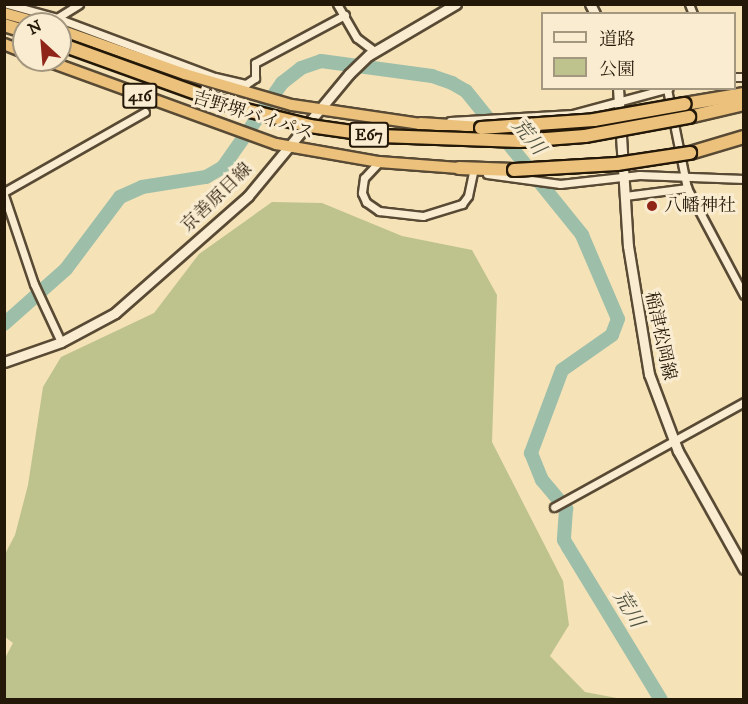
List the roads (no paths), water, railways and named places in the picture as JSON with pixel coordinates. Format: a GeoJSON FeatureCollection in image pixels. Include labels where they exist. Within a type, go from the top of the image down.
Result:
{"type":"FeatureCollection","features":[{"type":"Feature","properties":{"kind":"highway","name":"吉野堺バイパス"},"geometry":{"type":"LineString","coordinates":[[72,34],[281,103],[318,111],[421,124]]}},
{"type":"Feature","properties":{"kind":"highway","name":"E67"},"geometry":{"type":"LineString","coordinates":[[72,48],[238,108],[310,126],[380,136],[520,141],[585,136],[689,117],[744,104]]}},
{"type":"Feature","properties":{"kind":"highway","name":"吉野堺バイパス"},"geometry":{"type":"LineString","coordinates":[[72,70],[235,131],[289,146],[379,162],[459,168]]}},
{"type":"Feature","properties":{"kind":"highway"},"geometry":{"type":"LineString","coordinates":[[421,124],[481,128],[594,120],[744,94]]}},
{"type":"Feature","properties":{"kind":"highway"},"geometry":{"type":"LineString","coordinates":[[459,168],[515,175],[594,167],[690,153],[744,137]]}},
{"type":"Feature","properties":{"kind":"main road","name":"京善原目線"},"geometry":{"type":"LineString","coordinates":[[4,362],[61,342],[115,313],[252,192],[349,74],[374,51],[456,4]]}},
{"type":"Feature","properties":{"kind":"main road","name":"稲津松岡線"},"geometry":{"type":"LineString","coordinates":[[618,90],[632,278],[649,374],[673,440],[744,569]]}},
{"type":"Feature","properties":{"kind":"street"},"geometry":{"type":"LineString","coordinates":[[7,4],[36,12]]}},
{"type":"Feature","properties":{"kind":"street"},"geometry":{"type":"LineString","coordinates":[[338,4],[357,38],[374,51]]}},
{"type":"Feature","properties":{"kind":"street"},"geometry":{"type":"LineString","coordinates":[[72,24],[161,61],[246,84],[255,78],[255,63],[345,15]]}},
{"type":"Feature","properties":{"kind":"street"},"geometry":{"type":"LineString","coordinates":[[421,124],[573,114],[665,90]]}},
{"type":"Feature","properties":{"kind":"street"},"geometry":{"type":"LineString","coordinates":[[668,90],[687,188],[744,295]]}},
{"type":"Feature","properties":{"kind":"street"},"geometry":{"type":"LineString","coordinates":[[61,342],[50,313],[34,284],[4,194],[145,112]]}},
{"type":"Feature","properties":{"kind":"street"},"geometry":{"type":"LineString","coordinates":[[379,162],[366,175],[362,188],[364,199],[373,208],[428,217],[462,204],[468,196],[472,172]]}},
{"type":"Feature","properties":{"kind":"street"},"geometry":{"type":"LineString","coordinates":[[442,167],[515,175],[560,184],[624,177],[684,175],[744,179]]}},
{"type":"Feature","properties":{"kind":"street"},"geometry":{"type":"LineString","coordinates":[[625,196],[687,188]]}},
{"type":"Feature","properties":{"kind":"street"},"geometry":{"type":"LineString","coordinates":[[554,507],[744,402]]}},
{"type":"Feature","properties":{"kind":"waterway","name":"荒川"},"geometry":{"type":"LineString","coordinates":[[4,324],[66,269],[120,197],[142,187],[206,177],[223,167],[282,83],[301,68],[321,61],[432,76],[466,91],[582,235],[618,319],[612,335],[562,370],[531,453],[542,480],[566,509],[564,540],[661,700]]}},
{"type":"Feature","properties":{"kind":"tunnel"},"geometry":{"type":"LineString","coordinates":[[145,112],[160,63]]}},
{"type":"Feature","properties":{"kind":"place","name":"八幡神社"},"geometry":{"type":"Point","coordinates":[652,206]}}]}
